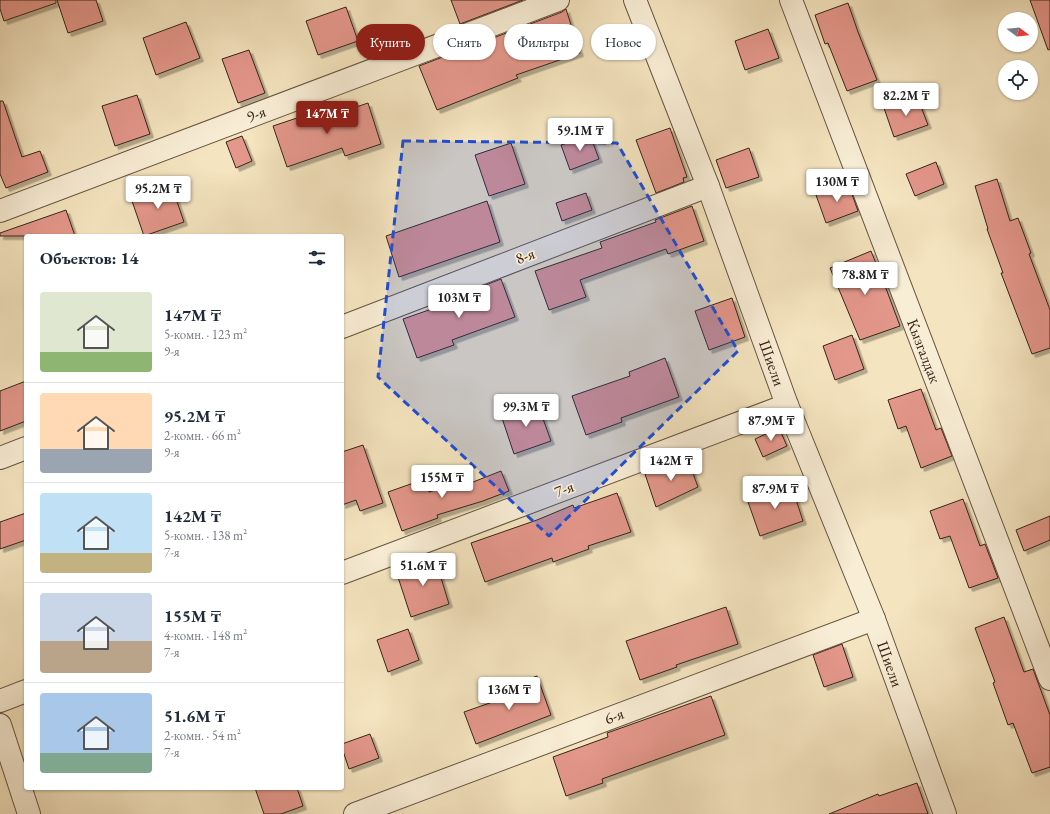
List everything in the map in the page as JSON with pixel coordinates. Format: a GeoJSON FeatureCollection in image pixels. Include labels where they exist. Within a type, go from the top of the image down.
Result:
{"type":"FeatureCollection","features":[{"type":"Feature","properties":{"kind":"street","name":"9-я"},"geometry":{"type":"LineString","coordinates":[[0,211],[558,0]]}},
{"type":"Feature","properties":{"kind":"street","name":"Шиели"},"geometry":{"type":"LineString","coordinates":[[635,0],[708,186],[787,406],[874,619],[945,814]]}},
{"type":"Feature","properties":{"kind":"street","name":"Кызгалдак"},"geometry":{"type":"LineString","coordinates":[[794,1],[1050,679]]}},
{"type":"Feature","properties":{"kind":"street","name":"8-я"},"geometry":{"type":"LineString","coordinates":[[344,326],[708,186]]}},
{"type":"Feature","properties":{"kind":"street","name":"7-я"},"geometry":{"type":"LineString","coordinates":[[344,571],[787,406]]}},
{"type":"Feature","properties":{"kind":"street"},"geometry":{"type":"LineString","coordinates":[[0,458],[24,449]]}},
{"type":"Feature","properties":{"kind":"street","name":"6-я"},"geometry":{"type":"LineString","coordinates":[[355,814],[874,619]]}},
{"type":"Feature","properties":{"kind":"street"},"geometry":{"type":"LineString","coordinates":[[0,701],[24,692]]}},
{"type":"Feature","properties":{"kind":"street"},"geometry":{"type":"LineString","coordinates":[[0,726],[30,814]]}},
{"type":"Feature","properties":{"kind":"highlighted area"},"geometry":{"type":"Polygon","coordinates":[[[403,141],[617,143],[738,351],[549,536],[378,377],[403,141]]]}},
{"type":"Feature","properties":{"kind":"building"},"geometry":{"type":"Polygon","coordinates":[[[0,0],[56,0],[56,3],[4,21],[0,9],[0,0]]]}},
{"type":"Feature","properties":{"kind":"building"},"geometry":{"type":"Polygon","coordinates":[[[57,0],[96,0],[103,21],[68,33],[57,0]]]}},
{"type":"Feature","properties":{"kind":"building"},"geometry":{"type":"Polygon","coordinates":[[[451,0],[523,0],[460,24],[451,0]]]}},
{"type":"Feature","properties":{"kind":"building"},"geometry":{"type":"Polygon","coordinates":[[[1030,0],[1050,0],[1050,49],[1048,50],[1038,22],[1038,12],[1034,12],[1030,0]]]}},
{"type":"Feature","properties":{"kind":"building"},"geometry":{"type":"Polygon","coordinates":[[[848,3],[877,80],[847,91],[828,43],[825,44],[815,15],[848,3]]]}},
{"type":"Feature","properties":{"kind":"building"},"geometry":{"type":"Polygon","coordinates":[[[346,7],[356,35],[356,42],[318,55],[306,21],[346,7]]]}},
{"type":"Feature","properties":{"kind":"building"},"geometry":{"type":"Polygon","coordinates":[[[566,9],[571,24],[530,24],[562,12],[566,9]]]}},
{"type":"Feature","properties":{"kind":"building"},"geometry":{"type":"Polygon","coordinates":[[[186,22],[200,58],[156,75],[143,38],[186,22]]]}},
{"type":"Feature","properties":{"kind":"building"},"geometry":{"type":"Polygon","coordinates":[[[768,29],[779,58],[745,70],[735,41],[768,29]]]}},
{"type":"Feature","properties":{"kind":"building"},"geometry":{"type":"Polygon","coordinates":[[[504,34],[504,60],[560,60],[516,75],[518,78],[437,110],[419,66],[435,60],[496,60],[496,37],[504,34]]]}},
{"type":"Feature","properties":{"kind":"building"},"geometry":{"type":"Polygon","coordinates":[[[249,50],[265,93],[238,103],[222,59],[249,50]]]}},
{"type":"Feature","properties":{"kind":"building"},"geometry":{"type":"Polygon","coordinates":[[[137,95],[150,134],[115,146],[102,106],[137,95]]]}},
{"type":"Feature","properties":{"kind":"building"},"geometry":{"type":"Polygon","coordinates":[[[917,96],[928,125],[894,137],[884,108],[917,96]]]}},
{"type":"Feature","properties":{"kind":"building"},"geometry":{"type":"Polygon","coordinates":[[[0,101],[3,101],[22,157],[40,151],[48,172],[6,188],[0,174],[0,101]]]}},
{"type":"Feature","properties":{"kind":"building"},"geometry":{"type":"Polygon","coordinates":[[[368,103],[381,144],[345,156],[342,148],[287,167],[273,126],[309,114],[312,122],[368,103]]]}},
{"type":"Feature","properties":{"kind":"building"},"geometry":{"type":"Polygon","coordinates":[[[670,128],[687,177],[683,178],[684,182],[656,193],[636,140],[670,128]]]}},
{"type":"Feature","properties":{"kind":"building"},"geometry":{"type":"Polygon","coordinates":[[[590,135],[599,159],[570,170],[561,145],[590,135]]]}},
{"type":"Feature","properties":{"kind":"building"},"geometry":{"type":"Polygon","coordinates":[[[242,136],[252,161],[236,168],[226,142],[242,136]]]}},
{"type":"Feature","properties":{"kind":"building"},"geometry":{"type":"Polygon","coordinates":[[[511,143],[525,184],[489,196],[475,155],[511,143]]]}},
{"type":"Feature","properties":{"kind":"building"},"geometry":{"type":"Polygon","coordinates":[[[749,148],[759,177],[726,188],[716,160],[749,148]]]}},
{"type":"Feature","properties":{"kind":"building"},"geometry":{"type":"Polygon","coordinates":[[[936,162],[944,184],[915,196],[906,174],[936,162]]]}},
{"type":"Feature","properties":{"kind":"building"},"geometry":{"type":"Polygon","coordinates":[[[997,179],[1010,221],[1018,218],[1031,253],[1029,254],[1050,310],[1050,348],[1032,354],[1001,273],[1003,273],[987,229],[975,186],[997,179]]]}},
{"type":"Feature","properties":{"kind":"building"},"geometry":{"type":"Polygon","coordinates":[[[848,183],[858,211],[826,223],[816,195],[848,183]]]}},
{"type":"Feature","properties":{"kind":"building"},"geometry":{"type":"Polygon","coordinates":[[[171,184],[184,222],[150,234],[143,234],[131,198],[171,184]]]}},
{"type":"Feature","properties":{"kind":"building"},"geometry":{"type":"Polygon","coordinates":[[[586,193],[592,210],[562,221],[556,203],[586,193]]]}},
{"type":"Feature","properties":{"kind":"building"},"geometry":{"type":"Polygon","coordinates":[[[487,201],[500,242],[399,277],[386,236],[487,201]]]}},
{"type":"Feature","properties":{"kind":"building"},"geometry":{"type":"Polygon","coordinates":[[[692,206],[704,241],[668,254],[666,249],[580,280],[586,297],[549,310],[535,271],[602,248],[600,242],[656,222],[655,220],[692,206]]]}},
{"type":"Feature","properties":{"kind":"building"},"geometry":{"type":"Polygon","coordinates":[[[66,210],[74,234],[24,234],[24,236],[0,236],[0,233],[66,210]]]}},
{"type":"Feature","properties":{"kind":"building"},"geometry":{"type":"Polygon","coordinates":[[[871,251],[900,326],[860,340],[830,268],[871,251]]]}},
{"type":"Feature","properties":{"kind":"building"},"geometry":{"type":"Polygon","coordinates":[[[501,279],[515,317],[452,340],[454,345],[417,358],[403,319],[466,297],[465,293],[501,279]]]}},
{"type":"Feature","properties":{"kind":"building"},"geometry":{"type":"Polygon","coordinates":[[[732,298],[745,337],[709,350],[695,311],[732,298]]]}},
{"type":"Feature","properties":{"kind":"building"},"geometry":{"type":"Polygon","coordinates":[[[852,335],[864,369],[835,380],[823,346],[852,335]]]}},
{"type":"Feature","properties":{"kind":"building"},"geometry":{"type":"Polygon","coordinates":[[[665,358],[679,397],[621,418],[622,422],[586,435],[572,396],[630,376],[629,372],[665,358]]]}},
{"type":"Feature","properties":{"kind":"building"},"geometry":{"type":"Polygon","coordinates":[[[24,382],[24,422],[0,431],[0,391],[24,382]]]}},
{"type":"Feature","properties":{"kind":"building"},"geometry":{"type":"Polygon","coordinates":[[[921,389],[936,430],[941,428],[952,456],[921,468],[906,426],[898,429],[888,400],[921,389]]]}},
{"type":"Feature","properties":{"kind":"building"},"geometry":{"type":"Polygon","coordinates":[[[537,402],[551,441],[514,454],[501,415],[537,402]]]}},
{"type":"Feature","properties":{"kind":"building"},"geometry":{"type":"Polygon","coordinates":[[[779,428],[787,446],[763,457],[755,439],[779,428]]]}},
{"type":"Feature","properties":{"kind":"building"},"geometry":{"type":"Polygon","coordinates":[[[363,445],[383,503],[360,511],[356,500],[344,504],[344,451],[363,445]]]}},
{"type":"Feature","properties":{"kind":"building"},"geometry":{"type":"Polygon","coordinates":[[[688,460],[698,487],[656,507],[645,474],[688,460]]]}},
{"type":"Feature","properties":{"kind":"building"},"geometry":{"type":"Polygon","coordinates":[[[501,471],[509,491],[483,501],[437,515],[438,518],[402,531],[388,492],[425,479],[429,492],[461,482],[463,486],[501,471]]]}},
{"type":"Feature","properties":{"kind":"building"},"geometry":{"type":"Polygon","coordinates":[[[791,484],[803,521],[760,536],[747,499],[791,484]]]}},
{"type":"Feature","properties":{"kind":"building"},"geometry":{"type":"Polygon","coordinates":[[[617,493],[631,532],[588,546],[589,549],[553,562],[552,558],[485,582],[471,543],[537,520],[573,505],[574,508],[617,493]]]}},
{"type":"Feature","properties":{"kind":"building"},"geometry":{"type":"Polygon","coordinates":[[[963,499],[980,546],[985,544],[998,578],[969,588],[950,536],[940,539],[930,511],[963,499]]]}},
{"type":"Feature","properties":{"kind":"building"},"geometry":{"type":"Polygon","coordinates":[[[24,514],[24,541],[0,549],[0,522],[24,514]]]}},
{"type":"Feature","properties":{"kind":"building"},"geometry":{"type":"Polygon","coordinates":[[[1050,516],[1050,540],[1024,551],[1016,530],[1050,516]]]}},
{"type":"Feature","properties":{"kind":"building"},"geometry":{"type":"Polygon","coordinates":[[[435,558],[449,604],[411,617],[396,571],[435,558]]]}},
{"type":"Feature","properties":{"kind":"building"},"geometry":{"type":"Polygon","coordinates":[[[726,607],[738,644],[676,665],[677,667],[640,680],[626,641],[726,607]]]}},
{"type":"Feature","properties":{"kind":"building"},"geometry":{"type":"Polygon","coordinates":[[[1004,617],[1024,672],[1033,669],[1050,715],[1050,767],[1032,773],[1013,723],[1008,725],[993,683],[995,682],[975,628],[1004,617]]]}},
{"type":"Feature","properties":{"kind":"building"},"geometry":{"type":"Polygon","coordinates":[[[408,629],[419,660],[388,672],[377,640],[408,629]]]}},
{"type":"Feature","properties":{"kind":"building"},"geometry":{"type":"Polygon","coordinates":[[[842,644],[853,677],[824,687],[813,655],[842,644]]]}},
{"type":"Feature","properties":{"kind":"building"},"geometry":{"type":"Polygon","coordinates":[[[537,676],[551,715],[476,744],[464,712],[504,698],[500,690],[537,676]]]}},
{"type":"Feature","properties":{"kind":"building"},"geometry":{"type":"Polygon","coordinates":[[[711,696],[725,735],[602,779],[603,783],[566,796],[553,757],[608,737],[607,733],[711,696]]]}},
{"type":"Feature","properties":{"kind":"building"},"geometry":{"type":"Polygon","coordinates":[[[370,734],[379,758],[349,769],[344,754],[344,743],[370,734]]]}},
{"type":"Feature","properties":{"kind":"building"},"geometry":{"type":"Polygon","coordinates":[[[917,783],[928,814],[829,814],[878,794],[879,796],[917,783]]]}},
{"type":"Feature","properties":{"kind":"building"},"geometry":{"type":"Polygon","coordinates":[[[256,790],[298,790],[303,806],[281,814],[264,814],[256,790]]]}}]}
